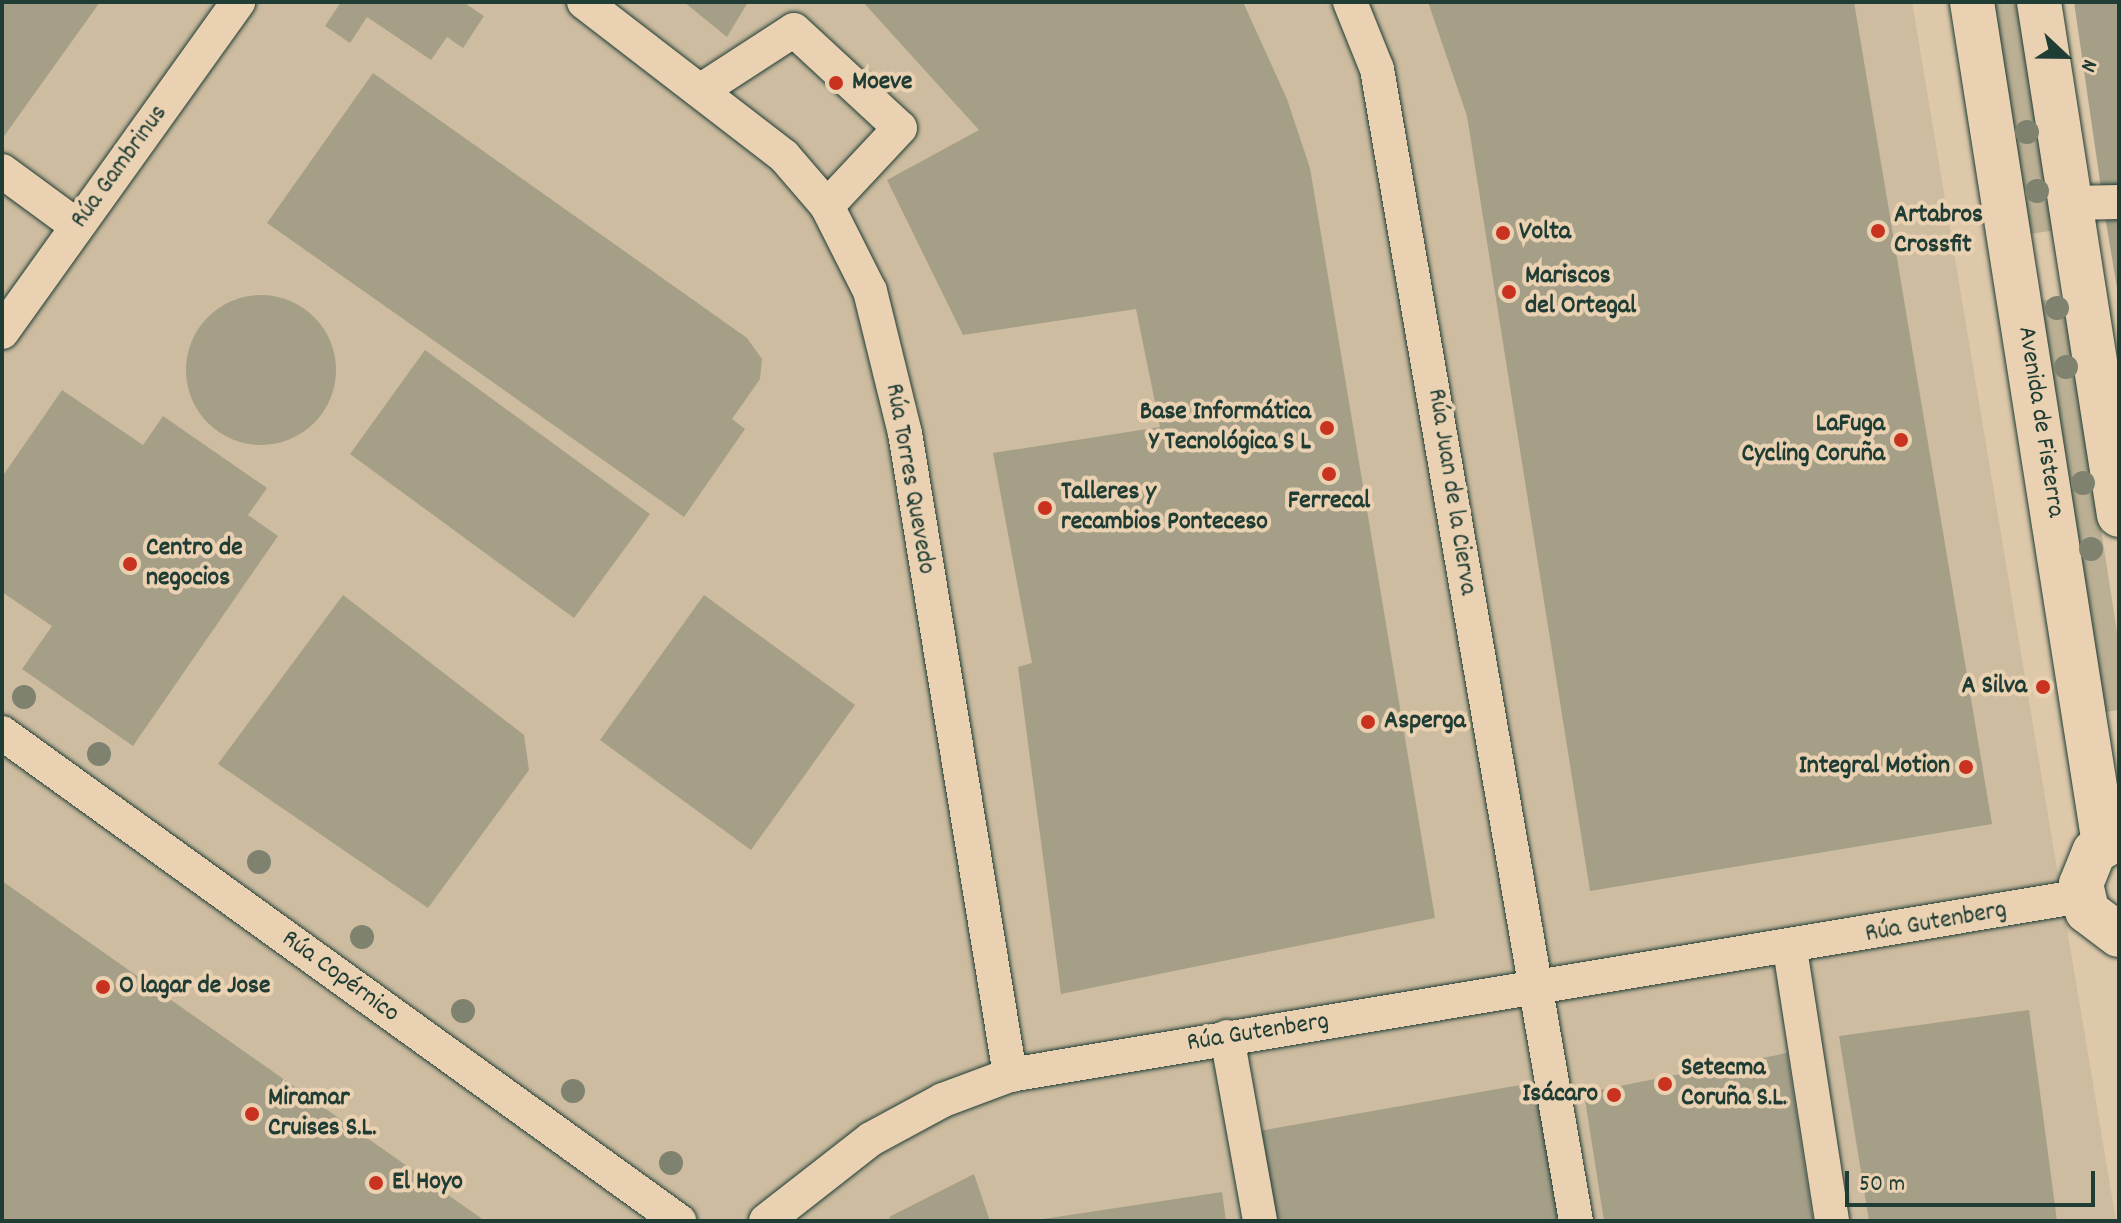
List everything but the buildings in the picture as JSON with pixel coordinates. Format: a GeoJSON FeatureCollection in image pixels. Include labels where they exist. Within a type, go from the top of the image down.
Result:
{"type":"FeatureCollection","features":[{"type":"Feature","properties":{"kind":"main road","name":"Avenida de Fisterra"},"geometry":{"type":"LineString","coordinates":[[1972,2],[2111,840],[2087,861],[2082,896]]}},
{"type":"Feature","properties":{"kind":"main road"},"geometry":{"type":"LineString","coordinates":[[2039,2],[2119,515]]}},
{"type":"Feature","properties":{"kind":"main road"},"geometry":{"type":"LineString","coordinates":[[2082,896],[2097,924],[2119,935]]}},
{"type":"Feature","properties":{"kind":"street","name":"Rúa Gambrinus"},"geometry":{"type":"LineString","coordinates":[[2,332],[238,2]]}},
{"type":"Feature","properties":{"kind":"street","name":"Rúa Torres Quevedo"},"geometry":{"type":"LineString","coordinates":[[584,2],[703,89],[784,156],[827,206],[870,291],[905,433],[1010,1075]]}},
{"type":"Feature","properties":{"kind":"street","name":"Rúa Juan de la Cierva"},"geometry":{"type":"LineString","coordinates":[[1350,2],[1377,69],[1576,1221]]}},
{"type":"Feature","properties":{"kind":"street"},"geometry":{"type":"LineString","coordinates":[[703,89],[794,30],[900,128],[827,206]]}},
{"type":"Feature","properties":{"kind":"street"},"geometry":{"type":"LineString","coordinates":[[2,171],[77,226]]}},
{"type":"Feature","properties":{"kind":"street"},"geometry":{"type":"LineString","coordinates":[[2071,203],[2119,202]]}},
{"type":"Feature","properties":{"kind":"street","name":"Rúa Copérnico"},"geometry":{"type":"LineString","coordinates":[[2,733],[679,1221]]}},
{"type":"Feature","properties":{"kind":"street","name":"Rúa Gutenberg"},"geometry":{"type":"LineString","coordinates":[[766,1221],[871,1139],[943,1100],[1010,1075],[1536,985],[1790,949],[2082,896]]}},
{"type":"Feature","properties":{"kind":"street"},"geometry":{"type":"LineString","coordinates":[[1790,949],[1832,1221]]}},
{"type":"Feature","properties":{"kind":"street"},"geometry":{"type":"LineString","coordinates":[[1227,1037],[1260,1221]]}},
{"type":"Feature","properties":{"kind":"shaded area"},"geometry":{"type":"Polygon","coordinates":[[[2,2],[1912,2],[2116,1221],[2,1221],[2,2]]]}},
{"type":"Feature","properties":{"kind":"shaded area"},"geometry":{"type":"Polygon","coordinates":[[[1990,2],[2016,2],[2056,230],[2030,234],[1990,2]]]}},
{"type":"Feature","properties":{"kind":"shaded area"},"geometry":{"type":"Polygon","coordinates":[[[2065,297],[2119,645],[2119,710],[2105,712],[2039,301],[2065,297]]]}},
{"type":"Feature","properties":{"kind":"place","name":"Moeve"},"geometry":{"type":"Point","coordinates":[836,83]}},
{"type":"Feature","properties":{"kind":"place","name":"Artabros Crossfit"},"geometry":{"type":"Point","coordinates":[1878,231]}},
{"type":"Feature","properties":{"kind":"place","name":"Volta"},"geometry":{"type":"Point","coordinates":[1503,233]}},
{"type":"Feature","properties":{"kind":"place","name":"Mariscos del Ortegal"},"geometry":{"type":"Point","coordinates":[1509,292]}},
{"type":"Feature","properties":{"kind":"place","name":"Base Informática Y Tecnológica S L"},"geometry":{"type":"Point","coordinates":[1327,428]}},
{"type":"Feature","properties":{"kind":"place","name":"LaFuga Cycling Coruña"},"geometry":{"type":"Point","coordinates":[1901,440]}},
{"type":"Feature","properties":{"kind":"place","name":"Ferrecal"},"geometry":{"type":"Point","coordinates":[1329,474]}},
{"type":"Feature","properties":{"kind":"place","name":"Talleres y recambios Ponteceso"},"geometry":{"type":"Point","coordinates":[1045,508]}},
{"type":"Feature","properties":{"kind":"place","name":"Centro de negocios"},"geometry":{"type":"Point","coordinates":[130,564]}},
{"type":"Feature","properties":{"kind":"place","name":"A Silva"},"geometry":{"type":"Point","coordinates":[2043,687]}},
{"type":"Feature","properties":{"kind":"place","name":"Asperga"},"geometry":{"type":"Point","coordinates":[1368,722]}},
{"type":"Feature","properties":{"kind":"place","name":"Integral Motion"},"geometry":{"type":"Point","coordinates":[1966,767]}},
{"type":"Feature","properties":{"kind":"place","name":"O lagar de Jose"},"geometry":{"type":"Point","coordinates":[103,987]}},
{"type":"Feature","properties":{"kind":"place","name":"Setecma Coruña S.L."},"geometry":{"type":"Point","coordinates":[1665,1084]}},
{"type":"Feature","properties":{"kind":"place","name":"Isácaro"},"geometry":{"type":"Point","coordinates":[1614,1095]}},
{"type":"Feature","properties":{"kind":"place","name":"Miramar Cruises S.L."},"geometry":{"type":"Point","coordinates":[252,1114]}},
{"type":"Feature","properties":{"kind":"place","name":"El Hoyo"},"geometry":{"type":"Point","coordinates":[376,1183]}}]}
